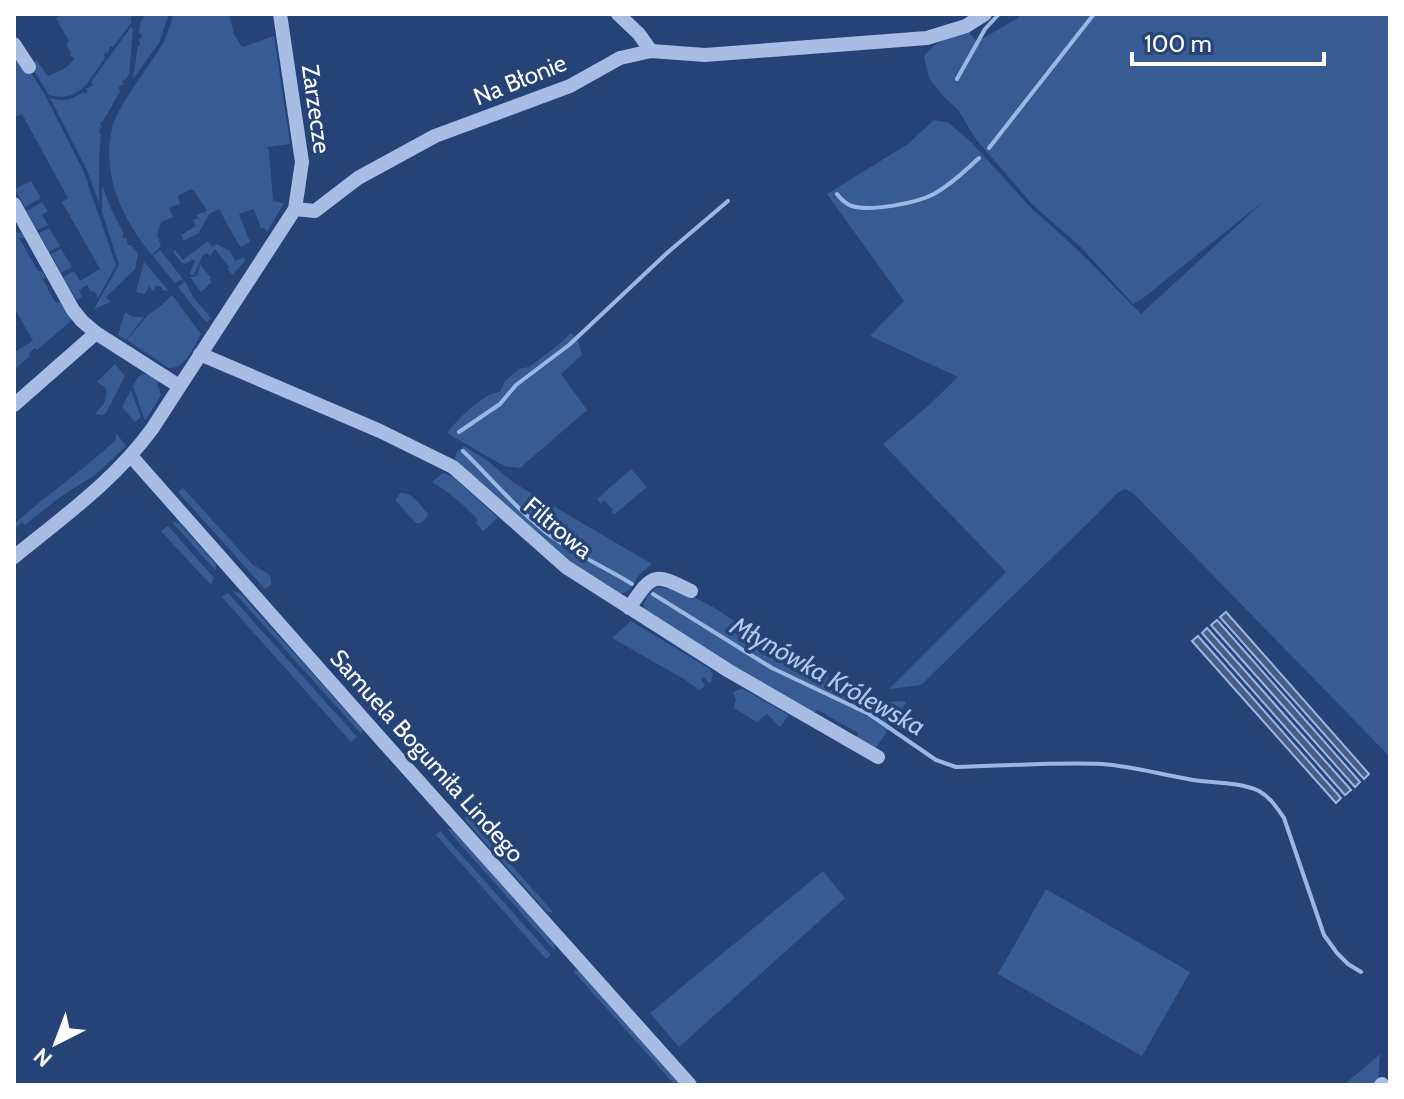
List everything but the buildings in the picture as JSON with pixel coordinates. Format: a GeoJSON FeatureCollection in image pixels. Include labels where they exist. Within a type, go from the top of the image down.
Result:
{"type":"FeatureCollection","features":[{"type":"Feature","properties":{"kind":"street","name":"Zarzecze"},"geometry":{"type":"LineString","coordinates":[[280,14],[302,162],[295,209]]}},
{"type":"Feature","properties":{"kind":"street"},"geometry":{"type":"LineString","coordinates":[[618,14],[651,51]]}},
{"type":"Feature","properties":{"kind":"street","name":"Na Błonie"},"geometry":{"type":"LineString","coordinates":[[295,209],[315,211],[358,178],[444,132],[570,86],[620,58],[651,51],[705,55],[927,38],[966,26],[985,14]]}},
{"type":"Feature","properties":{"kind":"street"},"geometry":{"type":"LineString","coordinates":[[14,44],[29,67]]}},
{"type":"Feature","properties":{"kind":"street"},"geometry":{"type":"LineString","coordinates":[[14,204],[82,321],[179,386]]}},
{"type":"Feature","properties":{"kind":"street"},"geometry":{"type":"LineString","coordinates":[[14,557],[97,489],[131,456],[152,429],[295,209]]}},
{"type":"Feature","properties":{"kind":"street"},"geometry":{"type":"LineString","coordinates":[[14,405],[96,333]]}},
{"type":"Feature","properties":{"kind":"street","name":"Filtrowa"},"geometry":{"type":"LineString","coordinates":[[200,354],[380,431],[453,467],[566,567],[729,671],[878,757]]}},
{"type":"Feature","properties":{"kind":"street","name":"Samuela Bogumiła Lindego"},"geometry":{"type":"LineString","coordinates":[[131,456],[690,1085]]}},
{"type":"Feature","properties":{"kind":"street"},"geometry":{"type":"LineString","coordinates":[[629,608],[646,585],[657,578],[666,578],[691,591]]}},
{"type":"Feature","properties":{"kind":"shaded area"},"geometry":{"type":"Polygon","coordinates":[[[63,14],[129,14],[132,22],[113,47],[110,46],[108,54],[106,52],[83,88],[60,97],[49,95],[31,66],[36,60],[48,76],[72,62],[74,58],[69,55],[71,53],[66,44],[69,41],[56,18],[63,14]]]}},
{"type":"Feature","properties":{"kind":"shaded area"},"geometry":{"type":"Polygon","coordinates":[[[145,14],[169,14],[159,43],[133,79],[142,34],[139,33],[140,24],[145,14]]]}},
{"type":"Feature","properties":{"kind":"shaded area"},"geometry":{"type":"Polygon","coordinates":[[[173,14],[229,14],[234,34],[242,47],[274,36],[290,144],[267,147],[273,201],[284,203],[267,232],[261,228],[254,209],[239,214],[250,242],[240,247],[219,209],[209,214],[199,233],[183,241],[181,234],[196,226],[193,220],[198,218],[196,215],[207,210],[191,189],[178,196],[180,204],[169,208],[173,217],[161,222],[157,235],[161,246],[152,255],[125,214],[113,183],[109,151],[114,121],[163,43],[173,14]]]}},
{"type":"Feature","properties":{"kind":"shaded area"},"geometry":{"type":"Polygon","coordinates":[[[1019,14],[1390,14],[1390,119],[1387,123],[1390,125],[1390,757],[1133,493],[1125,489],[1116,494],[921,685],[889,689],[1006,572],[883,444],[958,377],[870,336],[904,301],[827,194],[908,144],[934,120],[949,123],[973,144],[1030,207],[1141,314],[1265,200],[1133,304],[1082,248],[1033,205],[975,138],[959,111],[929,78],[924,57],[932,47],[968,31],[977,42],[1018,18],[1019,14]]]}},
{"type":"Feature","properties":{"kind":"shaded area"},"geometry":{"type":"Polygon","coordinates":[[[131,27],[129,74],[122,82],[124,84],[120,85],[120,91],[101,122],[98,133],[101,133],[99,203],[87,170],[50,98],[63,100],[83,92],[85,94],[131,27]]]}},
{"type":"Feature","properties":{"kind":"shaded area"},"geometry":{"type":"Polygon","coordinates":[[[14,50],[45,95],[83,170],[116,265],[98,298],[87,285],[79,290],[82,297],[77,300],[63,277],[74,271],[80,281],[100,269],[62,202],[68,198],[22,114],[14,117],[14,50]]]}},
{"type":"Feature","properties":{"kind":"shaded area"},"geometry":{"type":"Polygon","coordinates":[[[31,181],[41,198],[25,207],[15,189],[31,181]]]}},
{"type":"Feature","properties":{"kind":"shaded area"},"geometry":{"type":"Polygon","coordinates":[[[102,185],[124,239],[138,254],[135,269],[106,297],[111,302],[94,309],[119,265],[102,212],[102,185]]]}},
{"type":"Feature","properties":{"kind":"shaded area"},"geometry":{"type":"Polygon","coordinates":[[[42,202],[48,211],[42,215],[48,225],[37,230],[27,211],[42,202]]]}},
{"type":"Feature","properties":{"kind":"shaded area"},"geometry":{"type":"Polygon","coordinates":[[[14,228],[25,238],[19,238],[38,271],[43,272],[46,278],[42,278],[55,302],[65,303],[73,319],[28,354],[30,356],[14,370],[14,352],[33,341],[14,307],[14,228]]]}},
{"type":"Feature","properties":{"kind":"shaded area"},"geometry":{"type":"Polygon","coordinates":[[[49,228],[60,246],[49,252],[39,233],[49,228]]]}},
{"type":"Feature","properties":{"kind":"shaded area"},"geometry":{"type":"Polygon","coordinates":[[[208,241],[212,247],[216,244],[230,251],[235,261],[244,257],[245,261],[232,275],[215,249],[210,256],[207,253],[202,256],[194,275],[191,275],[195,261],[182,263],[172,246],[183,260],[208,241]]]}},
{"type":"Feature","properties":{"kind":"shaded area"},"geometry":{"type":"Polygon","coordinates":[[[61,249],[72,267],[61,273],[51,254],[61,249]]]}},
{"type":"Feature","properties":{"kind":"shaded area"},"geometry":{"type":"Polygon","coordinates":[[[160,250],[183,279],[175,283],[153,256],[160,250]]]}},
{"type":"Feature","properties":{"kind":"shaded area"},"geometry":{"type":"Polygon","coordinates":[[[144,262],[169,291],[156,286],[153,291],[149,286],[145,294],[136,292],[144,262]]]}},
{"type":"Feature","properties":{"kind":"shaded area"},"geometry":{"type":"Polygon","coordinates":[[[200,264],[212,282],[201,292],[190,277],[197,276],[200,264]]]}},
{"type":"Feature","properties":{"kind":"shaded area"},"geometry":{"type":"Polygon","coordinates":[[[185,281],[193,297],[211,318],[208,322],[178,287],[185,281]]]}},
{"type":"Feature","properties":{"kind":"shaded area"},"geometry":{"type":"Polygon","coordinates":[[[172,295],[201,334],[184,361],[169,368],[127,340],[148,315],[172,295]]]}},
{"type":"Feature","properties":{"kind":"shaded area"},"geometry":{"type":"Polygon","coordinates":[[[125,312],[133,317],[144,317],[126,340],[118,335],[125,312]]]}},
{"type":"Feature","properties":{"kind":"shaded area"},"geometry":{"type":"Polygon","coordinates":[[[571,333],[578,340],[582,355],[561,374],[587,410],[520,468],[504,466],[447,433],[478,402],[500,392],[505,381],[519,369],[529,367],[571,333]]]}},
{"type":"Feature","properties":{"kind":"shaded area"},"geometry":{"type":"Polygon","coordinates":[[[115,364],[125,376],[106,413],[95,414],[107,395],[105,387],[97,382],[115,364]]]}},
{"type":"Feature","properties":{"kind":"shaded area"},"geometry":{"type":"Polygon","coordinates":[[[143,374],[160,381],[157,384],[161,395],[145,421],[133,386],[143,374]]]}},
{"type":"Feature","properties":{"kind":"shaded area"},"geometry":{"type":"Polygon","coordinates":[[[131,390],[141,417],[135,422],[122,407],[131,390]]]}},
{"type":"Feature","properties":{"kind":"shaded area"},"geometry":{"type":"Polygon","coordinates":[[[116,433],[126,446],[95,475],[60,497],[25,525],[22,522],[14,529],[14,524],[116,440],[116,433]]]}},
{"type":"Feature","properties":{"kind":"shaded area"},"geometry":{"type":"Polygon","coordinates":[[[464,446],[514,483],[652,564],[639,575],[628,591],[620,594],[569,563],[458,463],[455,458],[457,452],[464,446]]]}},
{"type":"Feature","properties":{"kind":"shaded area"},"geometry":{"type":"Polygon","coordinates":[[[631,469],[647,487],[615,514],[604,500],[601,504],[597,499],[631,469]]]}},
{"type":"Feature","properties":{"kind":"shaded area"},"geometry":{"type":"Polygon","coordinates":[[[443,473],[453,477],[498,518],[483,531],[468,509],[432,482],[443,473]]]}},
{"type":"Feature","properties":{"kind":"shaded area"},"geometry":{"type":"Polygon","coordinates":[[[183,488],[253,565],[267,573],[271,585],[265,589],[178,492],[183,488]]]}},
{"type":"Feature","properties":{"kind":"shaded area"},"geometry":{"type":"Polygon","coordinates":[[[400,493],[412,497],[428,514],[421,523],[416,523],[395,500],[400,493]]]}},
{"type":"Feature","properties":{"kind":"shaded area"},"geometry":{"type":"Polygon","coordinates":[[[172,522],[179,523],[216,564],[216,571],[172,522]]]}},
{"type":"Feature","properties":{"kind":"shaded area"},"geometry":{"type":"Polygon","coordinates":[[[168,526],[214,578],[211,585],[161,531],[168,526]]]}},
{"type":"Feature","properties":{"kind":"shaded area"},"geometry":{"type":"Polygon","coordinates":[[[659,587],[690,595],[713,607],[797,661],[844,686],[890,702],[906,703],[875,749],[857,738],[858,733],[818,710],[813,714],[644,609],[648,596],[659,587]]]}},
{"type":"Feature","properties":{"kind":"shaded area"},"geometry":{"type":"Polygon","coordinates":[[[233,591],[241,594],[363,730],[361,734],[233,591]]]}},
{"type":"Feature","properties":{"kind":"shaded area"},"geometry":{"type":"Polygon","coordinates":[[[227,593],[357,737],[351,742],[222,597],[227,593]]]}},
{"type":"Feature","properties":{"kind":"shaded area"},"geometry":{"type":"Polygon","coordinates":[[[1226,612],[1369,774],[1364,779],[1220,617],[1226,612]]]}},
{"type":"Feature","properties":{"kind":"shaded area"},"geometry":{"type":"Polygon","coordinates":[[[1217,620],[1360,782],[1355,787],[1211,625],[1217,620]]]}},
{"type":"Feature","properties":{"kind":"shaded area"},"geometry":{"type":"Polygon","coordinates":[[[631,621],[710,669],[713,675],[710,684],[704,677],[701,680],[705,686],[699,690],[612,638],[631,621]]]}},
{"type":"Feature","properties":{"kind":"shaded area"},"geometry":{"type":"Polygon","coordinates":[[[1207,628],[1351,790],[1345,795],[1202,633],[1207,628]]]}},
{"type":"Feature","properties":{"kind":"shaded area"},"geometry":{"type":"Polygon","coordinates":[[[1198,636],[1341,798],[1336,803],[1192,641],[1198,636]]]}},
{"type":"Feature","properties":{"kind":"shaded area"},"geometry":{"type":"Polygon","coordinates":[[[743,689],[789,715],[780,727],[767,714],[757,722],[734,708],[736,699],[733,692],[743,689]]]}},
{"type":"Feature","properties":{"kind":"shaded area"},"geometry":{"type":"Polygon","coordinates":[[[466,814],[553,912],[547,912],[465,820],[466,814]]]}},
{"type":"Feature","properties":{"kind":"shaded area"},"geometry":{"type":"Polygon","coordinates":[[[447,829],[454,830],[554,944],[555,951],[447,829]]]}},
{"type":"Feature","properties":{"kind":"shaded area"},"geometry":{"type":"Polygon","coordinates":[[[440,831],[551,955],[546,959],[436,835],[440,831]]]}},
{"type":"Feature","properties":{"kind":"shaded area"},"geometry":{"type":"Polygon","coordinates":[[[823,871],[845,898],[679,1047],[650,1013],[823,871]]]}},
{"type":"Feature","properties":{"kind":"shaded area"},"geometry":{"type":"Polygon","coordinates":[[[1046,889],[1190,972],[1142,1056],[998,974],[1046,889]]]}},
{"type":"Feature","properties":{"kind":"shaded area"},"geometry":{"type":"Polygon","coordinates":[[[576,970],[681,1085],[675,1085],[573,971],[576,970]]]}},
{"type":"Feature","properties":{"kind":"shaded area"},"geometry":{"type":"Polygon","coordinates":[[[1380,1054],[1378,1081],[1373,1085],[1344,1085],[1380,1054]]]}},
{"type":"Feature","properties":{"kind":"waterway"},"geometry":{"type":"LineString","coordinates":[[957,79],[985,29],[999,14]]}},
{"type":"Feature","properties":{"kind":"waterway"},"geometry":{"type":"LineString","coordinates":[[989,148],[1094,14]]}},
{"type":"Feature","properties":{"kind":"waterway"},"geometry":{"type":"LineString","coordinates":[[837,194],[847,204],[860,208],[917,201],[940,190],[979,158]]}},
{"type":"Feature","properties":{"kind":"waterway"},"geometry":{"type":"LineString","coordinates":[[459,432],[500,404],[516,385],[569,345],[667,253],[728,201]]}},
{"type":"Feature","properties":{"kind":"waterway","name":"Młynówka Królewska"},"geometry":{"type":"LineString","coordinates":[[463,451],[552,537],[632,584]]}},
{"type":"Feature","properties":{"kind":"waterway","name":"Młynówka Królewska"},"geometry":{"type":"LineString","coordinates":[[653,594],[772,668],[869,714],[936,760],[956,767],[1102,764],[1235,784],[1259,791],[1284,818],[1324,935],[1337,953],[1361,972]]}}]}
